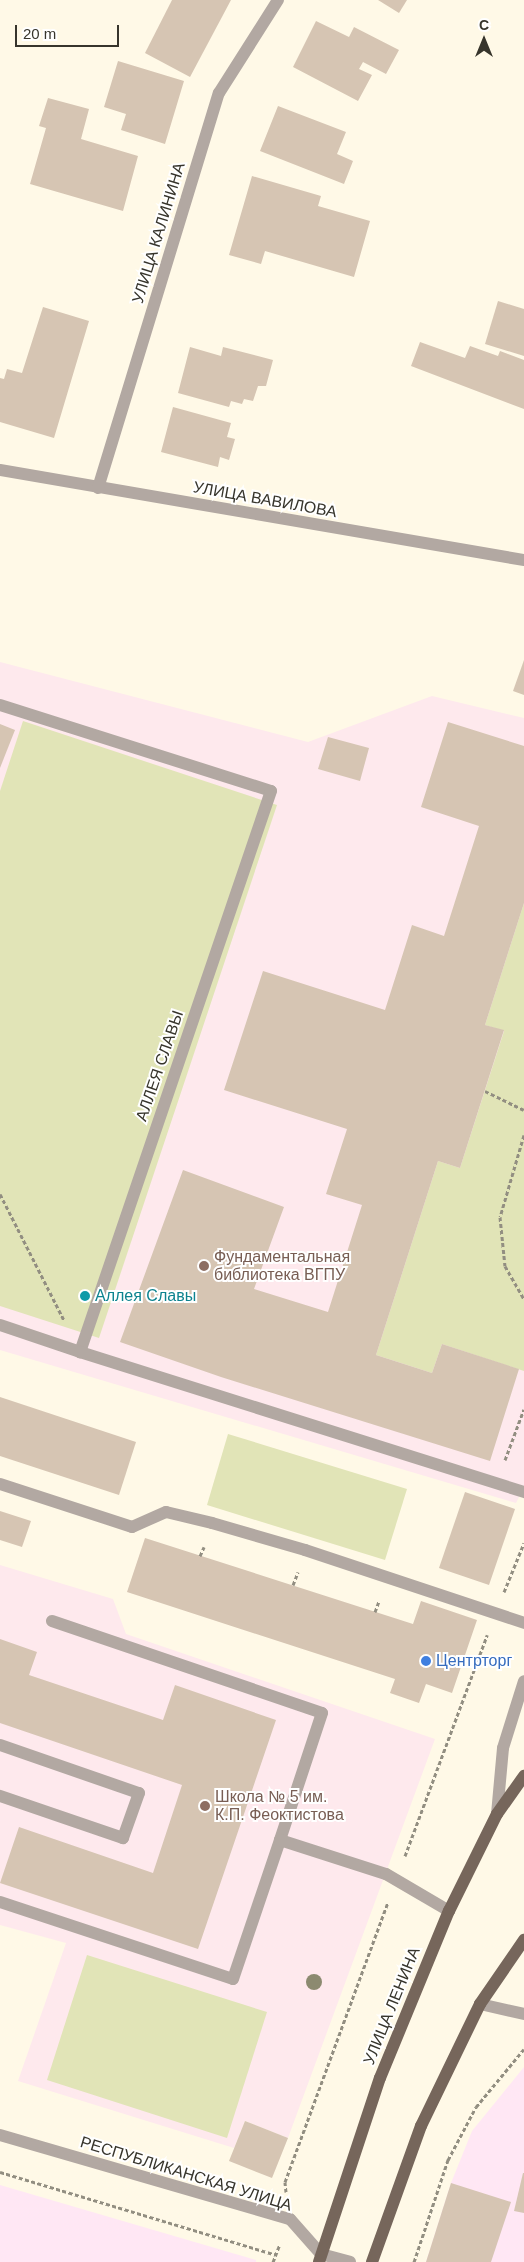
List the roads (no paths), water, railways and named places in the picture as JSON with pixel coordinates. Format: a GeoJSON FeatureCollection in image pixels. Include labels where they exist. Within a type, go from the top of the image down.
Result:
{"type":"FeatureCollection","features":[{"type":"Feature","properties":{"kind":"main road","name":"УЛИЦА ЛЕНИНА"},"geometry":{"type":"LineString","coordinates":[[320,2258],[380,2078],[449,1911],[497,1814],[524,1776]]}},
{"type":"Feature","properties":{"kind":"main road"},"geometry":{"type":"LineString","coordinates":[[372,2262],[421,2126],[480,2004],[524,1940]]}},
{"type":"Feature","properties":{"kind":"street","name":"УЛИЦА КАЛИНИНА"},"geometry":{"type":"LineString","coordinates":[[98,488],[219,93],[278,0]]}},
{"type":"Feature","properties":{"kind":"street","name":"УЛИЦА ВАВИЛОВА"},"geometry":{"type":"LineString","coordinates":[[0,470],[524,560]]}},
{"type":"Feature","properties":{"kind":"street","name":"АЛЛЕЯ СЛАВЫ"},"geometry":{"type":"LineString","coordinates":[[0,705],[271,791],[80,1352]]}},
{"type":"Feature","properties":{"kind":"street"},"geometry":{"type":"LineString","coordinates":[[0,1325],[524,1492]]}},
{"type":"Feature","properties":{"kind":"street"},"geometry":{"type":"LineString","coordinates":[[0,1484],[132,1527],[166,1512],[212,1523],[351,1565],[524,1623]]}},
{"type":"Feature","properties":{"kind":"street"},"geometry":{"type":"LineString","coordinates":[[0,1902],[233,1979],[322,1713],[52,1621]]}},
{"type":"Feature","properties":{"kind":"street"},"geometry":{"type":"LineString","coordinates":[[497,1814],[503,1748],[524,1681]]}},
{"type":"Feature","properties":{"kind":"street"},"geometry":{"type":"LineString","coordinates":[[0,1745],[139,1793],[123,1838],[0,1796]]}},
{"type":"Feature","properties":{"kind":"street"},"geometry":{"type":"LineString","coordinates":[[280,1840],[386,1874],[449,1911]]}},
{"type":"Feature","properties":{"kind":"street"},"geometry":{"type":"LineString","coordinates":[[480,2004],[524,2014]]}},
{"type":"Feature","properties":{"kind":"street","name":"РЕСПУБЛИКАНСКАЯ УЛИЦА"},"geometry":{"type":"LineString","coordinates":[[0,2135],[290,2219],[320,2258]]}},
{"type":"Feature","properties":{"kind":"street"},"geometry":{"type":"LineString","coordinates":[[320,2258],[350,2262]]}},
{"type":"Feature","properties":{"kind":"place","name":"Фундаментальная библиотека ВГПУ"},"geometry":{"type":"Point","coordinates":[204,1266]}},
{"type":"Feature","properties":{"kind":"place","name":"Аллея Славы"},"geometry":{"type":"Point","coordinates":[85,1296]}},
{"type":"Feature","properties":{"kind":"place","name":"Центрторг"},"geometry":{"type":"Point","coordinates":[426,1661]}},
{"type":"Feature","properties":{"kind":"place","name":"Школа № 5 им. К.П. Феоктистова"},"geometry":{"type":"Point","coordinates":[205,1806]}}]}
